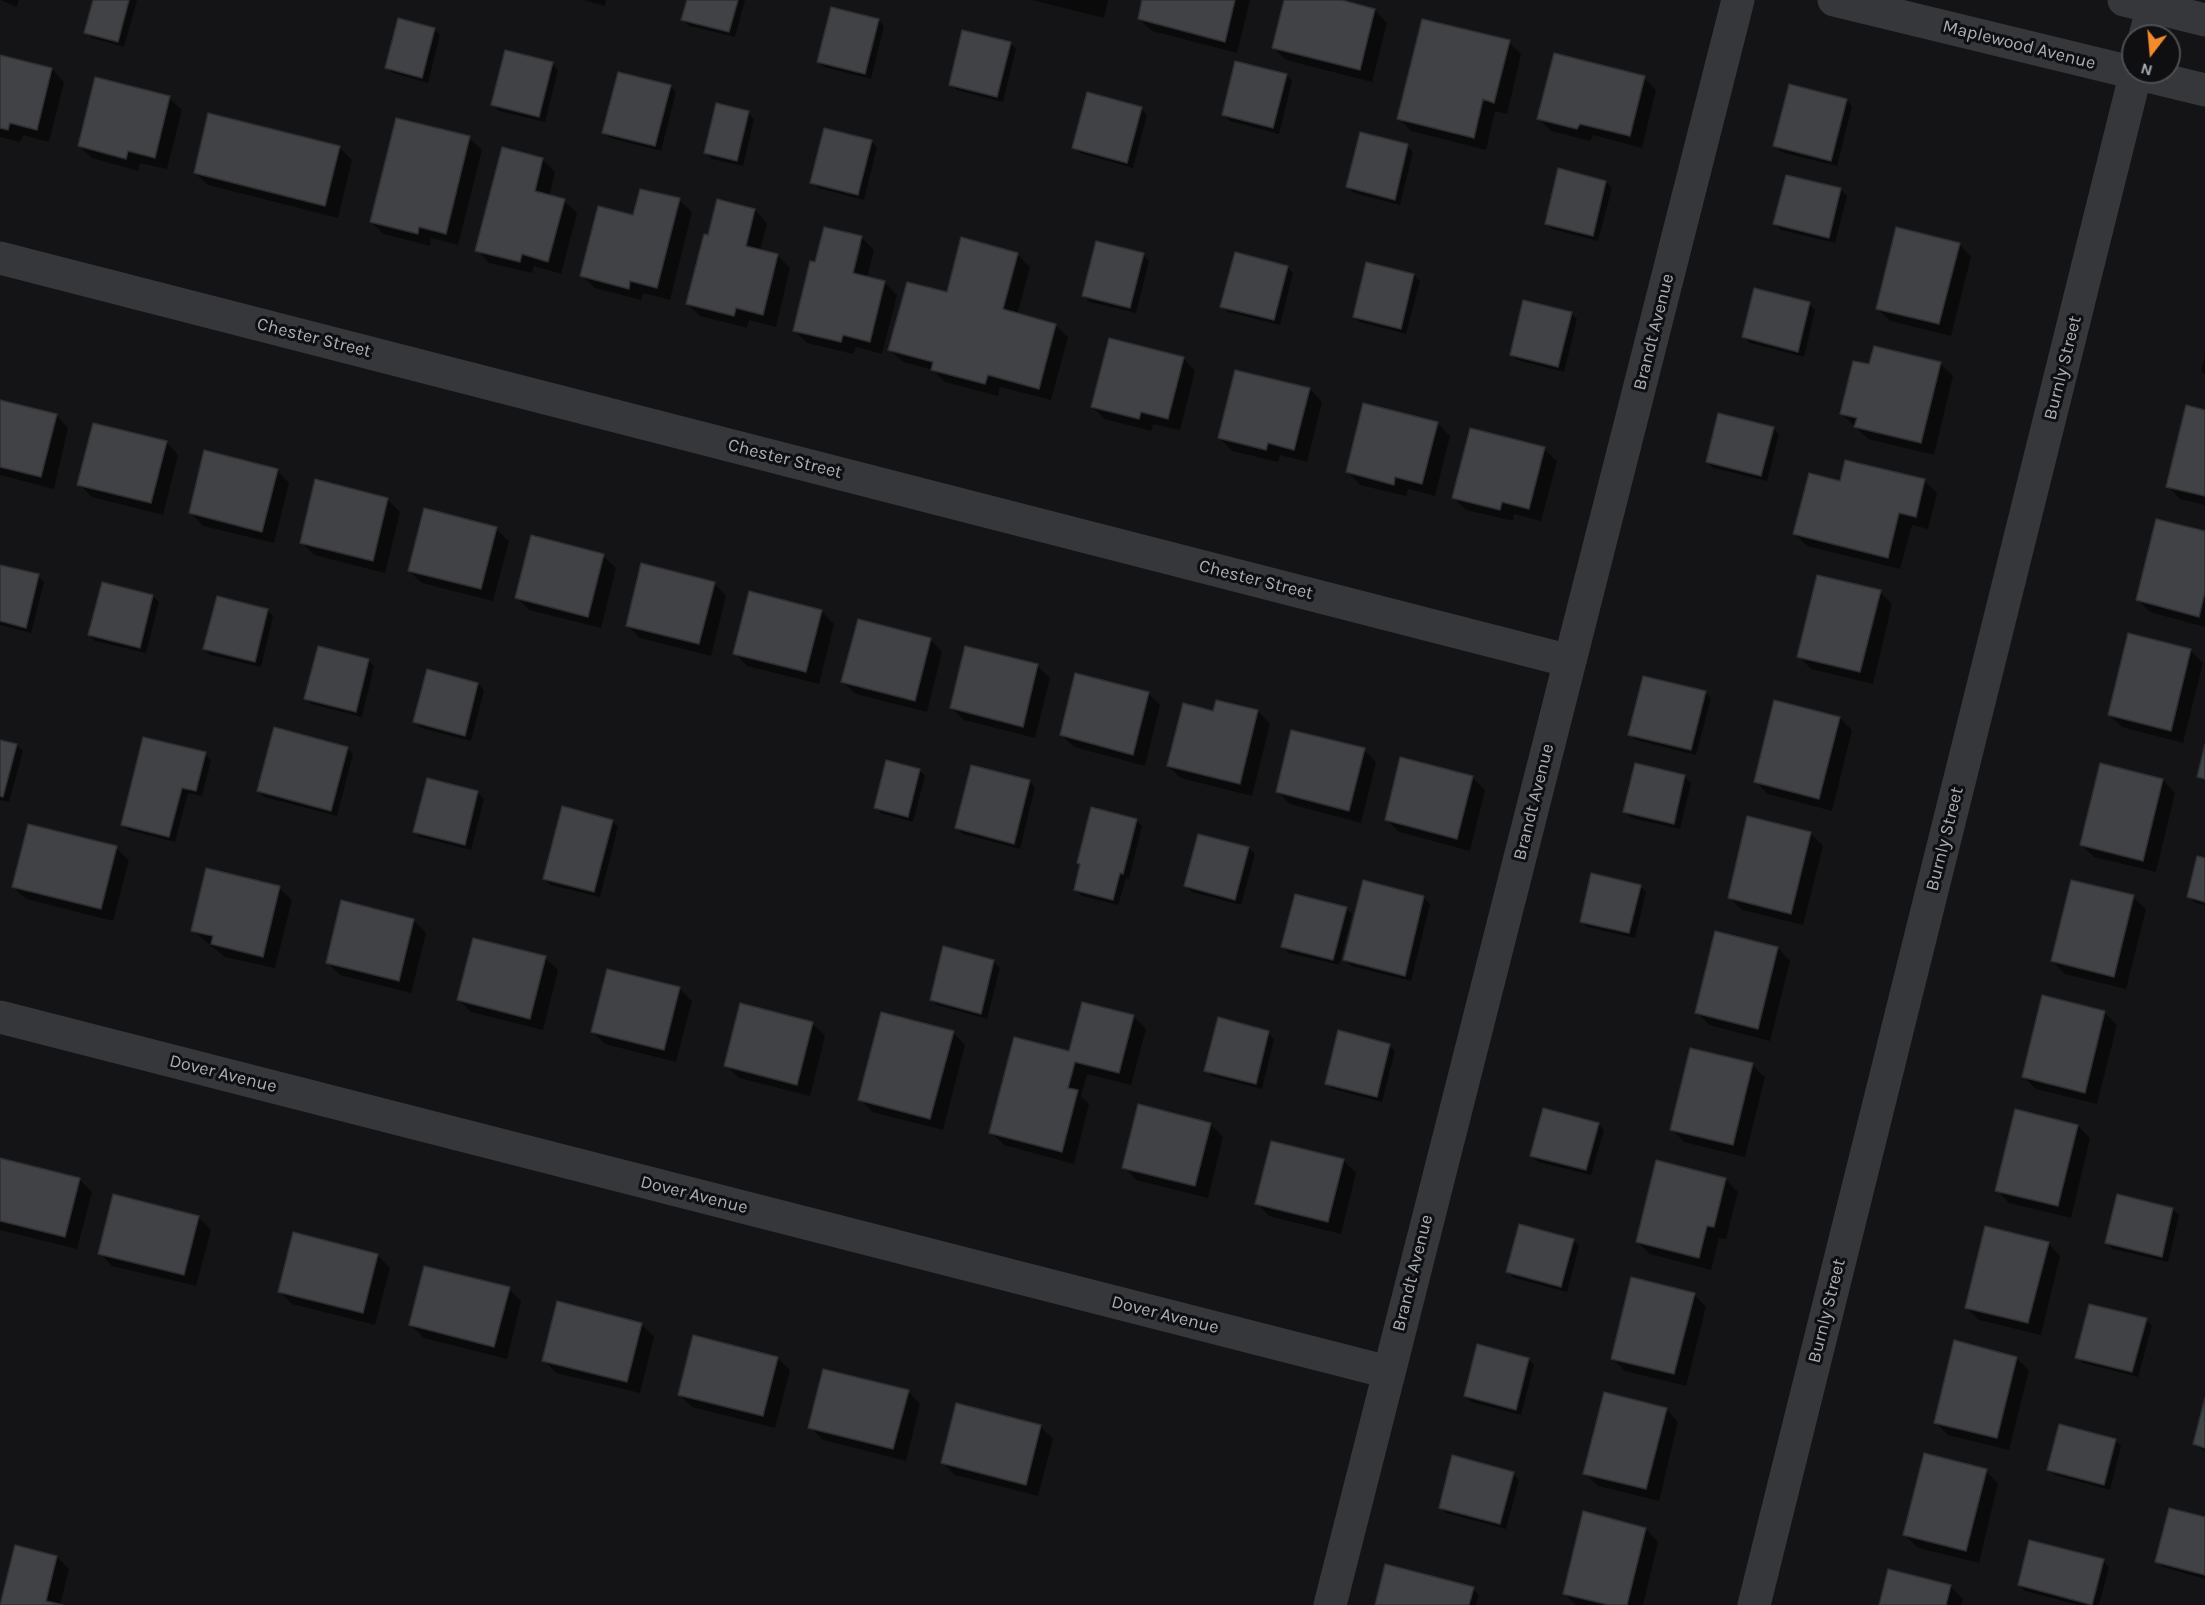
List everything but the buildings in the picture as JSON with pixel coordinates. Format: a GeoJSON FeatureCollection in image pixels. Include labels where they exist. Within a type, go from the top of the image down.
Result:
{"type":"FeatureCollection","features":[{"type":"Feature","properties":{"kind":"street","name":"Brandt Avenue"},"geometry":{"type":"LineString","coordinates":[[1330,1605],[1738,0]]}},
{"type":"Feature","properties":{"kind":"street","name":"Maplewood Avenue"},"geometry":{"type":"LineString","coordinates":[[1834,0],[2121,69]]}},
{"type":"Feature","properties":{"kind":"street"},"geometry":{"type":"LineString","coordinates":[[2140,14],[2205,20]]}},
{"type":"Feature","properties":{"kind":"street","name":"Burnly Street"},"geometry":{"type":"LineString","coordinates":[[1754,1605],[2133,84]]}},
{"type":"Feature","properties":{"kind":"street","name":"Maplewood Avenue"},"geometry":{"type":"LineString","coordinates":[[2181,84],[2205,90]]}},
{"type":"Feature","properties":{"kind":"street","name":"Chester Street"},"geometry":{"type":"LineString","coordinates":[[0,258],[1570,661]]}},
{"type":"Feature","properties":{"kind":"street","name":"Dover Avenue"},"geometry":{"type":"LineString","coordinates":[[0,1017],[1388,1372]]}}]}
